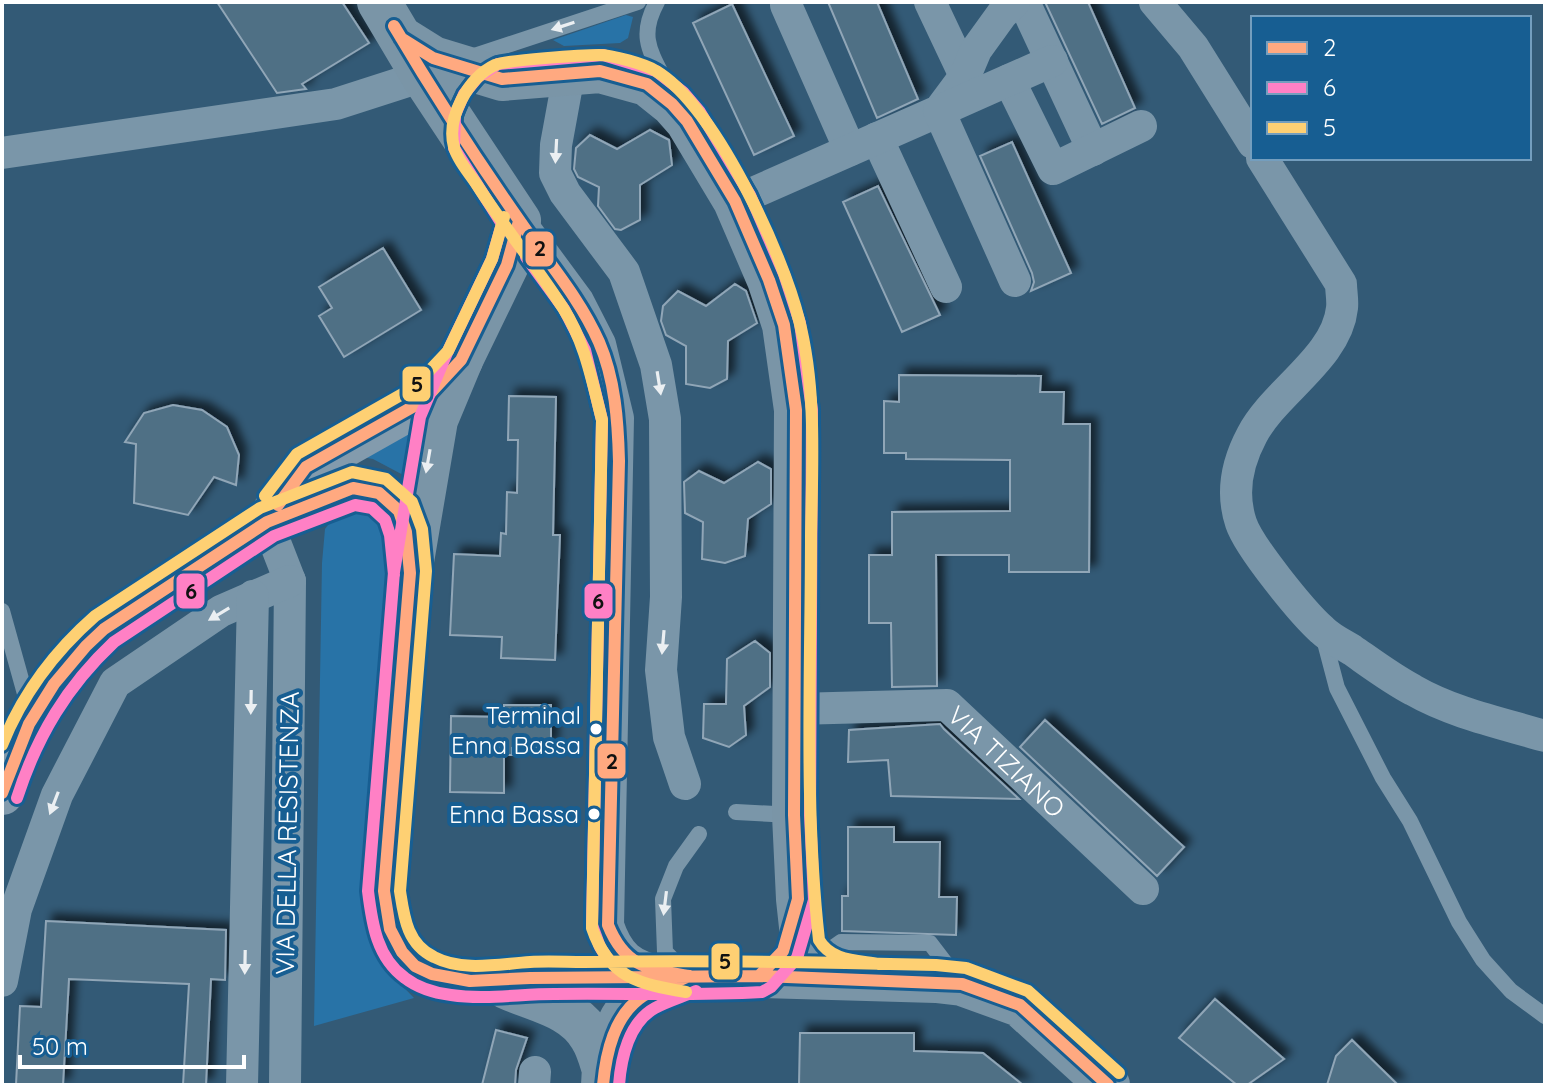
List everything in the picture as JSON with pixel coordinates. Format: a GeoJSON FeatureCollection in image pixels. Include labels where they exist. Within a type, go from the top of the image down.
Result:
{"type":"FeatureCollection","features":[{"type":"Feature","properties":{"kind":"main road"},"geometry":{"type":"LineString","coordinates":[[390,20],[433,58],[469,143],[519,221],[507,265],[436,420],[410,573],[384,891],[392,937],[402,952],[419,970],[446,980],[496,982],[530,978],[759,976],[962,984],[1020,1005],[1108,1085]]}},
{"type":"Feature","properties":{"kind":"main road"},"geometry":{"type":"LineString","coordinates":[[436,70],[502,79],[600,71],[647,84],[687,121],[735,201],[769,280],[784,325],[796,410],[795,709],[810,817],[798,899],[783,951],[759,976]]}},
{"type":"Feature","properties":{"kind":"main road"},"geometry":{"type":"LineString","coordinates":[[469,143],[471,118],[478,102],[502,79]]}},
{"type":"Feature","properties":{"kind":"main road"},"geometry":{"type":"LineString","coordinates":[[267,522],[306,467],[423,401],[461,360]]}},
{"type":"Feature","properties":{"kind":"main road"},"geometry":{"type":"LineString","coordinates":[[2,793],[10,764],[31,717],[81,649],[104,629],[267,522],[353,488],[379,493],[399,511],[406,532],[410,573]]}},
{"type":"Feature","properties":{"kind":"main road"},"geometry":{"type":"LineString","coordinates":[[798,899],[803,945],[813,962],[828,971],[876,980]]}},
{"type":"Feature","properties":{"kind":"main road"},"geometry":{"type":"LineString","coordinates":[[603,1076],[620,1021],[630,1006],[642,997],[689,976]]}},
{"type":"Feature","properties":{"kind":"main road"},"geometry":{"type":"LineString","coordinates":[[496,982],[559,1007],[579,1022],[591,1037],[603,1076]]}},
{"type":"Feature","properties":{"kind":"street"},"geometry":{"type":"LineString","coordinates":[[930,2],[965,76]]}},
{"type":"Feature","properties":{"kind":"street"},"geometry":{"type":"LineString","coordinates":[[939,111],[965,76],[976,50],[1014,2]]}},
{"type":"Feature","properties":{"kind":"street"},"geometry":{"type":"LineString","coordinates":[[1024,2],[1093,150]]}},
{"type":"Feature","properties":{"kind":"street"},"geometry":{"type":"LineString","coordinates":[[1155,2],[1193,47],[1251,140]]}},
{"type":"Feature","properties":{"kind":"street"},"geometry":{"type":"LineString","coordinates":[[786,5],[946,287]]}},
{"type":"Feature","properties":{"kind":"street"},"geometry":{"type":"LineString","coordinates":[[735,201],[1052,61]]}},
{"type":"Feature","properties":{"kind":"street"},"geometry":{"type":"LineString","coordinates":[[2,153],[336,104],[436,70]]}},
{"type":"Feature","properties":{"kind":"street"},"geometry":{"type":"LineString","coordinates":[[569,74],[556,145],[555,173],[565,193],[624,272],[644,325],[661,392],[665,419],[666,597],[661,670],[669,737],[685,784]]}},
{"type":"Feature","properties":{"kind":"street"},"geometry":{"type":"LineString","coordinates":[[1009,80],[1053,169],[1141,126]]}},
{"type":"Feature","properties":{"kind":"street"},"geometry":{"type":"LineString","coordinates":[[939,111],[1015,281]]}},
{"type":"Feature","properties":{"kind":"street"},"geometry":{"type":"LineString","coordinates":[[1263,160],[1341,284],[1342,308],[1337,326],[1324,350],[1270,408],[1253,432],[1240,465],[1236,495],[1241,524],[1252,548],[1322,630],[1414,691],[1455,709],[1545,736]]}},
{"type":"Feature","properties":{"kind":"street"},"geometry":{"type":"LineString","coordinates":[[519,221],[578,301],[600,344],[618,418],[608,925],[620,953],[638,965],[689,976]]}},
{"type":"Feature","properties":{"kind":"street","name":"VIA DELLA RESISTENZA"},"geometry":{"type":"LineString","coordinates":[[267,522],[290,581],[285,1085]]}},
{"type":"Feature","properties":{"kind":"street"},"geometry":{"type":"LineString","coordinates":[[2,981],[16,909],[57,795],[115,683],[221,611],[290,581]]}},
{"type":"Feature","properties":{"kind":"street"},"geometry":{"type":"LineString","coordinates":[[242,1085],[253,596]]}},
{"type":"Feature","properties":{"kind":"street","name":"VIA TIZIANO"},"geometry":{"type":"LineString","coordinates":[[795,709],[947,705],[1143,889]]}},
{"type":"Feature","properties":{"kind":"lane"},"geometry":{"type":"LineString","coordinates":[[436,70],[638,2]]}},
{"type":"Feature","properties":{"kind":"lane"},"geometry":{"type":"LineString","coordinates":[[657,2],[646,33],[652,57],[687,121]]}},
{"type":"Feature","properties":{"kind":"lane"},"geometry":{"type":"LineString","coordinates":[[502,79],[534,36]]}},
{"type":"Feature","properties":{"kind":"lane"},"geometry":{"type":"LineString","coordinates":[[2,611],[31,717]]}},
{"type":"Feature","properties":{"kind":"lane"},"geometry":{"type":"LineString","coordinates":[[1322,630],[1337,688],[1383,778],[1410,821],[1459,922],[1483,960],[1511,991],[1545,1016]]}},
{"type":"Feature","properties":{"kind":"lane"},"geometry":{"type":"LineString","coordinates":[[736,812],[810,817]]}},
{"type":"Feature","properties":{"kind":"lane"},"geometry":{"type":"LineString","coordinates":[[689,976],[665,952],[663,899],[676,866],[699,834]]}},
{"type":"Feature","properties":{"kind":"lane"},"geometry":{"type":"LineString","coordinates":[[813,962],[841,942],[930,943],[962,984]]}},
{"type":"Feature","properties":{"kind":"shaded area"},"geometry":{"type":"Polygon","coordinates":[[[626,15],[633,17],[628,38],[620,43],[564,46],[553,40],[626,15]]]}},
{"type":"Feature","properties":{"kind":"shaded area"},"geometry":{"type":"Polygon","coordinates":[[[422,417],[407,477],[373,459],[351,455],[422,417]]]}},
{"type":"Feature","properties":{"kind":"shaded area"},"geometry":{"type":"Polygon","coordinates":[[[340,509],[379,510],[395,553],[363,892],[368,931],[386,969],[414,998],[314,1026],[322,563],[325,529],[340,509]]]}},
{"type":"Feature","properties":{"kind":"building"},"geometry":{"type":"Polygon","coordinates":[[[217,2],[342,2],[369,43],[302,84],[306,89],[277,93],[217,2]]]}},
{"type":"Feature","properties":{"kind":"building"},"geometry":{"type":"Polygon","coordinates":[[[828,2],[877,2],[918,99],[877,118],[828,2]]]}},
{"type":"Feature","properties":{"kind":"building"},"geometry":{"type":"Polygon","coordinates":[[[1045,2],[1088,2],[1135,108],[1102,124],[1045,2]]]}},
{"type":"Feature","properties":{"kind":"building"},"geometry":{"type":"Polygon","coordinates":[[[732,4],[794,136],[754,155],[693,23],[732,4]]]}},
{"type":"Feature","properties":{"kind":"building"},"geometry":{"type":"Polygon","coordinates":[[[650,130],[669,140],[672,165],[640,185],[640,220],[621,230],[615,229],[598,206],[599,187],[578,177],[574,169],[576,148],[590,135],[617,149],[650,130]]]}},
{"type":"Feature","properties":{"kind":"building"},"geometry":{"type":"Polygon","coordinates":[[[1012,142],[1071,273],[1031,291],[1034,282],[1032,273],[980,156],[1012,142]]]}},
{"type":"Feature","properties":{"kind":"building"},"geometry":{"type":"Polygon","coordinates":[[[878,186],[940,315],[902,332],[843,202],[878,186]]]}},
{"type":"Feature","properties":{"kind":"building"},"geometry":{"type":"Polygon","coordinates":[[[383,248],[421,310],[344,357],[319,316],[332,308],[319,287],[383,248]]]}},
{"type":"Feature","properties":{"kind":"building"},"geometry":{"type":"Polygon","coordinates":[[[735,284],[746,291],[757,323],[728,341],[727,379],[710,388],[686,384],[686,346],[666,335],[661,321],[663,306],[678,291],[706,306],[735,284]]]}},
{"type":"Feature","properties":{"kind":"building"},"geometry":{"type":"Polygon","coordinates":[[[899,375],[1041,376],[1040,392],[1064,392],[1063,424],[1090,424],[1089,572],[1009,572],[1009,555],[936,555],[937,686],[892,687],[891,623],[869,623],[869,555],[892,555],[892,512],[1010,511],[1010,460],[906,459],[906,453],[884,453],[884,401],[899,402],[899,375]]]}},
{"type":"Feature","properties":{"kind":"building"},"geometry":{"type":"Polygon","coordinates":[[[509,396],[556,397],[553,535],[560,535],[555,660],[501,658],[502,637],[450,635],[454,554],[500,556],[501,533],[506,534],[507,492],[517,493],[518,440],[508,440],[509,396]]]}},
{"type":"Feature","properties":{"kind":"building"},"geometry":{"type":"Polygon","coordinates":[[[173,405],[202,410],[227,427],[239,455],[236,485],[214,477],[188,515],[134,503],[136,444],[125,442],[144,413],[173,405]]]}},
{"type":"Feature","properties":{"kind":"building"},"geometry":{"type":"Polygon","coordinates":[[[758,462],[771,469],[771,504],[748,519],[745,556],[725,563],[702,559],[703,522],[685,513],[684,482],[699,471],[724,483],[758,462]]]}},
{"type":"Feature","properties":{"kind":"building"},"geometry":{"type":"Polygon","coordinates":[[[755,641],[770,653],[770,687],[744,706],[746,735],[729,747],[703,738],[704,704],[726,704],[727,659],[755,641]]]}},
{"type":"Feature","properties":{"kind":"building"},"geometry":{"type":"Polygon","coordinates":[[[504,705],[551,705],[551,747],[512,748],[512,755],[504,755],[504,793],[450,792],[451,716],[504,717],[504,705]]]}},
{"type":"Feature","properties":{"kind":"building"},"geometry":{"type":"Polygon","coordinates":[[[1045,720],[1184,847],[1157,876],[1020,747],[1045,720]]]}},
{"type":"Feature","properties":{"kind":"building"},"geometry":{"type":"Polygon","coordinates":[[[940,724],[1019,799],[891,796],[888,760],[848,762],[849,730],[940,724]]]}},
{"type":"Feature","properties":{"kind":"building"},"geometry":{"type":"Polygon","coordinates":[[[848,827],[894,827],[894,842],[940,842],[939,897],[957,897],[956,935],[842,931],[842,896],[848,896],[848,827]]]}},
{"type":"Feature","properties":{"kind":"building"},"geometry":{"type":"Polygon","coordinates":[[[46,921],[226,930],[225,980],[211,979],[206,1085],[183,1085],[189,984],[69,979],[63,1085],[16,1085],[20,1006],[41,1007],[46,921]]]}},
{"type":"Feature","properties":{"kind":"building"},"geometry":{"type":"Polygon","coordinates":[[[1215,999],[1284,1059],[1247,1085],[1237,1085],[1179,1038],[1215,999]]]}},
{"type":"Feature","properties":{"kind":"building"},"geometry":{"type":"Polygon","coordinates":[[[496,1030],[527,1038],[516,1070],[515,1085],[482,1085],[496,1030]]]}},
{"type":"Feature","properties":{"kind":"building"},"geometry":{"type":"Polygon","coordinates":[[[800,1033],[914,1033],[914,1051],[983,1053],[1023,1085],[799,1085],[800,1033]]]}},
{"type":"Feature","properties":{"kind":"building"},"geometry":{"type":"Polygon","coordinates":[[[1352,1040],[1398,1085],[1327,1085],[1336,1056],[1352,1040]]]}},
{"type":"Feature","properties":{"kind":"transit line","name":"2"},"geometry":{"type":"LineString","coordinates":[[394,26],[470,148],[572,294],[599,342],[609,371],[615,400],[619,461],[608,925],[630,958],[650,968],[689,976]]}},
{"type":"Feature","properties":{"kind":"transit line","name":"2"},"geometry":{"type":"LineString","coordinates":[[401,38],[433,58],[502,79],[600,71],[647,84],[687,121],[735,201],[769,280],[784,325],[796,410],[794,815],[798,899],[783,951],[759,976]]}},
{"type":"Feature","properties":{"kind":"transit line","name":"5"},"geometry":{"type":"LineString","coordinates":[[686,992],[654,986],[628,976],[607,958],[592,928],[602,420],[587,362],[571,321],[464,167],[454,147],[453,124],[461,100],[476,79],[502,63],[599,55],[628,60],[656,71],[678,89],[701,115],[723,148],[744,184],[778,258],[799,320],[811,400],[810,789],[819,940],[837,956],[879,964]]}},
{"type":"Feature","properties":{"kind":"transit line","name":"6"},"geometry":{"type":"LineString","coordinates":[[603,55],[656,71],[683,92],[700,112],[750,195],[784,274],[800,323],[812,410],[810,815],[814,900],[797,958],[771,987],[762,992],[490,997],[445,994],[410,982],[388,961],[374,928],[368,891],[394,572],[420,417],[492,259],[502,224],[454,148],[455,115],[464,94],[478,77],[498,64],[603,55]]}},
{"type":"Feature","properties":{"kind":"transit line","name":"5"},"geometry":{"type":"LineString","coordinates":[[265,496],[297,454],[413,388],[448,351],[492,259],[504,217]]}},
{"type":"Feature","properties":{"kind":"transit line","name":"2"},"geometry":{"type":"LineString","coordinates":[[278,505],[306,467],[423,401],[461,360],[507,265],[519,221]]}},
{"type":"Feature","properties":{"kind":"transit line","name":"6"},"geometry":{"type":"LineString","coordinates":[[526,257],[564,309],[585,350],[602,420],[592,925],[609,961]]}},
{"type":"Feature","properties":{"kind":"transit line","name":"5"},"geometry":{"type":"LineString","coordinates":[[2,745],[19,709],[41,675],[66,644],[95,616],[260,508],[352,472],[386,479],[412,502],[422,529],[426,571],[400,891],[408,929],[425,951],[445,962],[469,966],[544,962],[716,961],[966,968],[1028,991],[1119,1073]]}},
{"type":"Feature","properties":{"kind":"transit line","name":"2"},"geometry":{"type":"LineString","coordinates":[[2,793],[29,724],[54,684],[104,629],[267,522],[353,488],[379,493],[399,511],[406,532],[410,573],[384,891],[390,929],[402,952],[415,966],[432,974],[470,981],[759,976],[962,984],[1020,1005],[1108,1085]]}},
{"type":"Feature","properties":{"kind":"transit line","name":"6"},"geometry":{"type":"LineString","coordinates":[[17,798],[34,754],[55,713],[97,659],[114,642],[274,536],[355,505],[372,508],[385,520],[390,535],[394,575]]}},
{"type":"Feature","properties":{"kind":"transit line","name":"2"},"geometry":{"type":"LineString","coordinates":[[603,1085],[609,1048],[625,1013],[648,993],[689,976]]}},
{"type":"Feature","properties":{"kind":"transit line","name":"6"},"geometry":{"type":"LineString","coordinates":[[619,1085],[624,1052],[639,1022],[655,1008],[696,991]]}},
{"type":"Feature","properties":{"kind":"place","name":"Terminal Enna Bassa"},"geometry":{"type":"Point","coordinates":[596,729]}},
{"type":"Feature","properties":{"kind":"place","name":"Enna Bassa"},"geometry":{"type":"Point","coordinates":[594,814]}}]}
